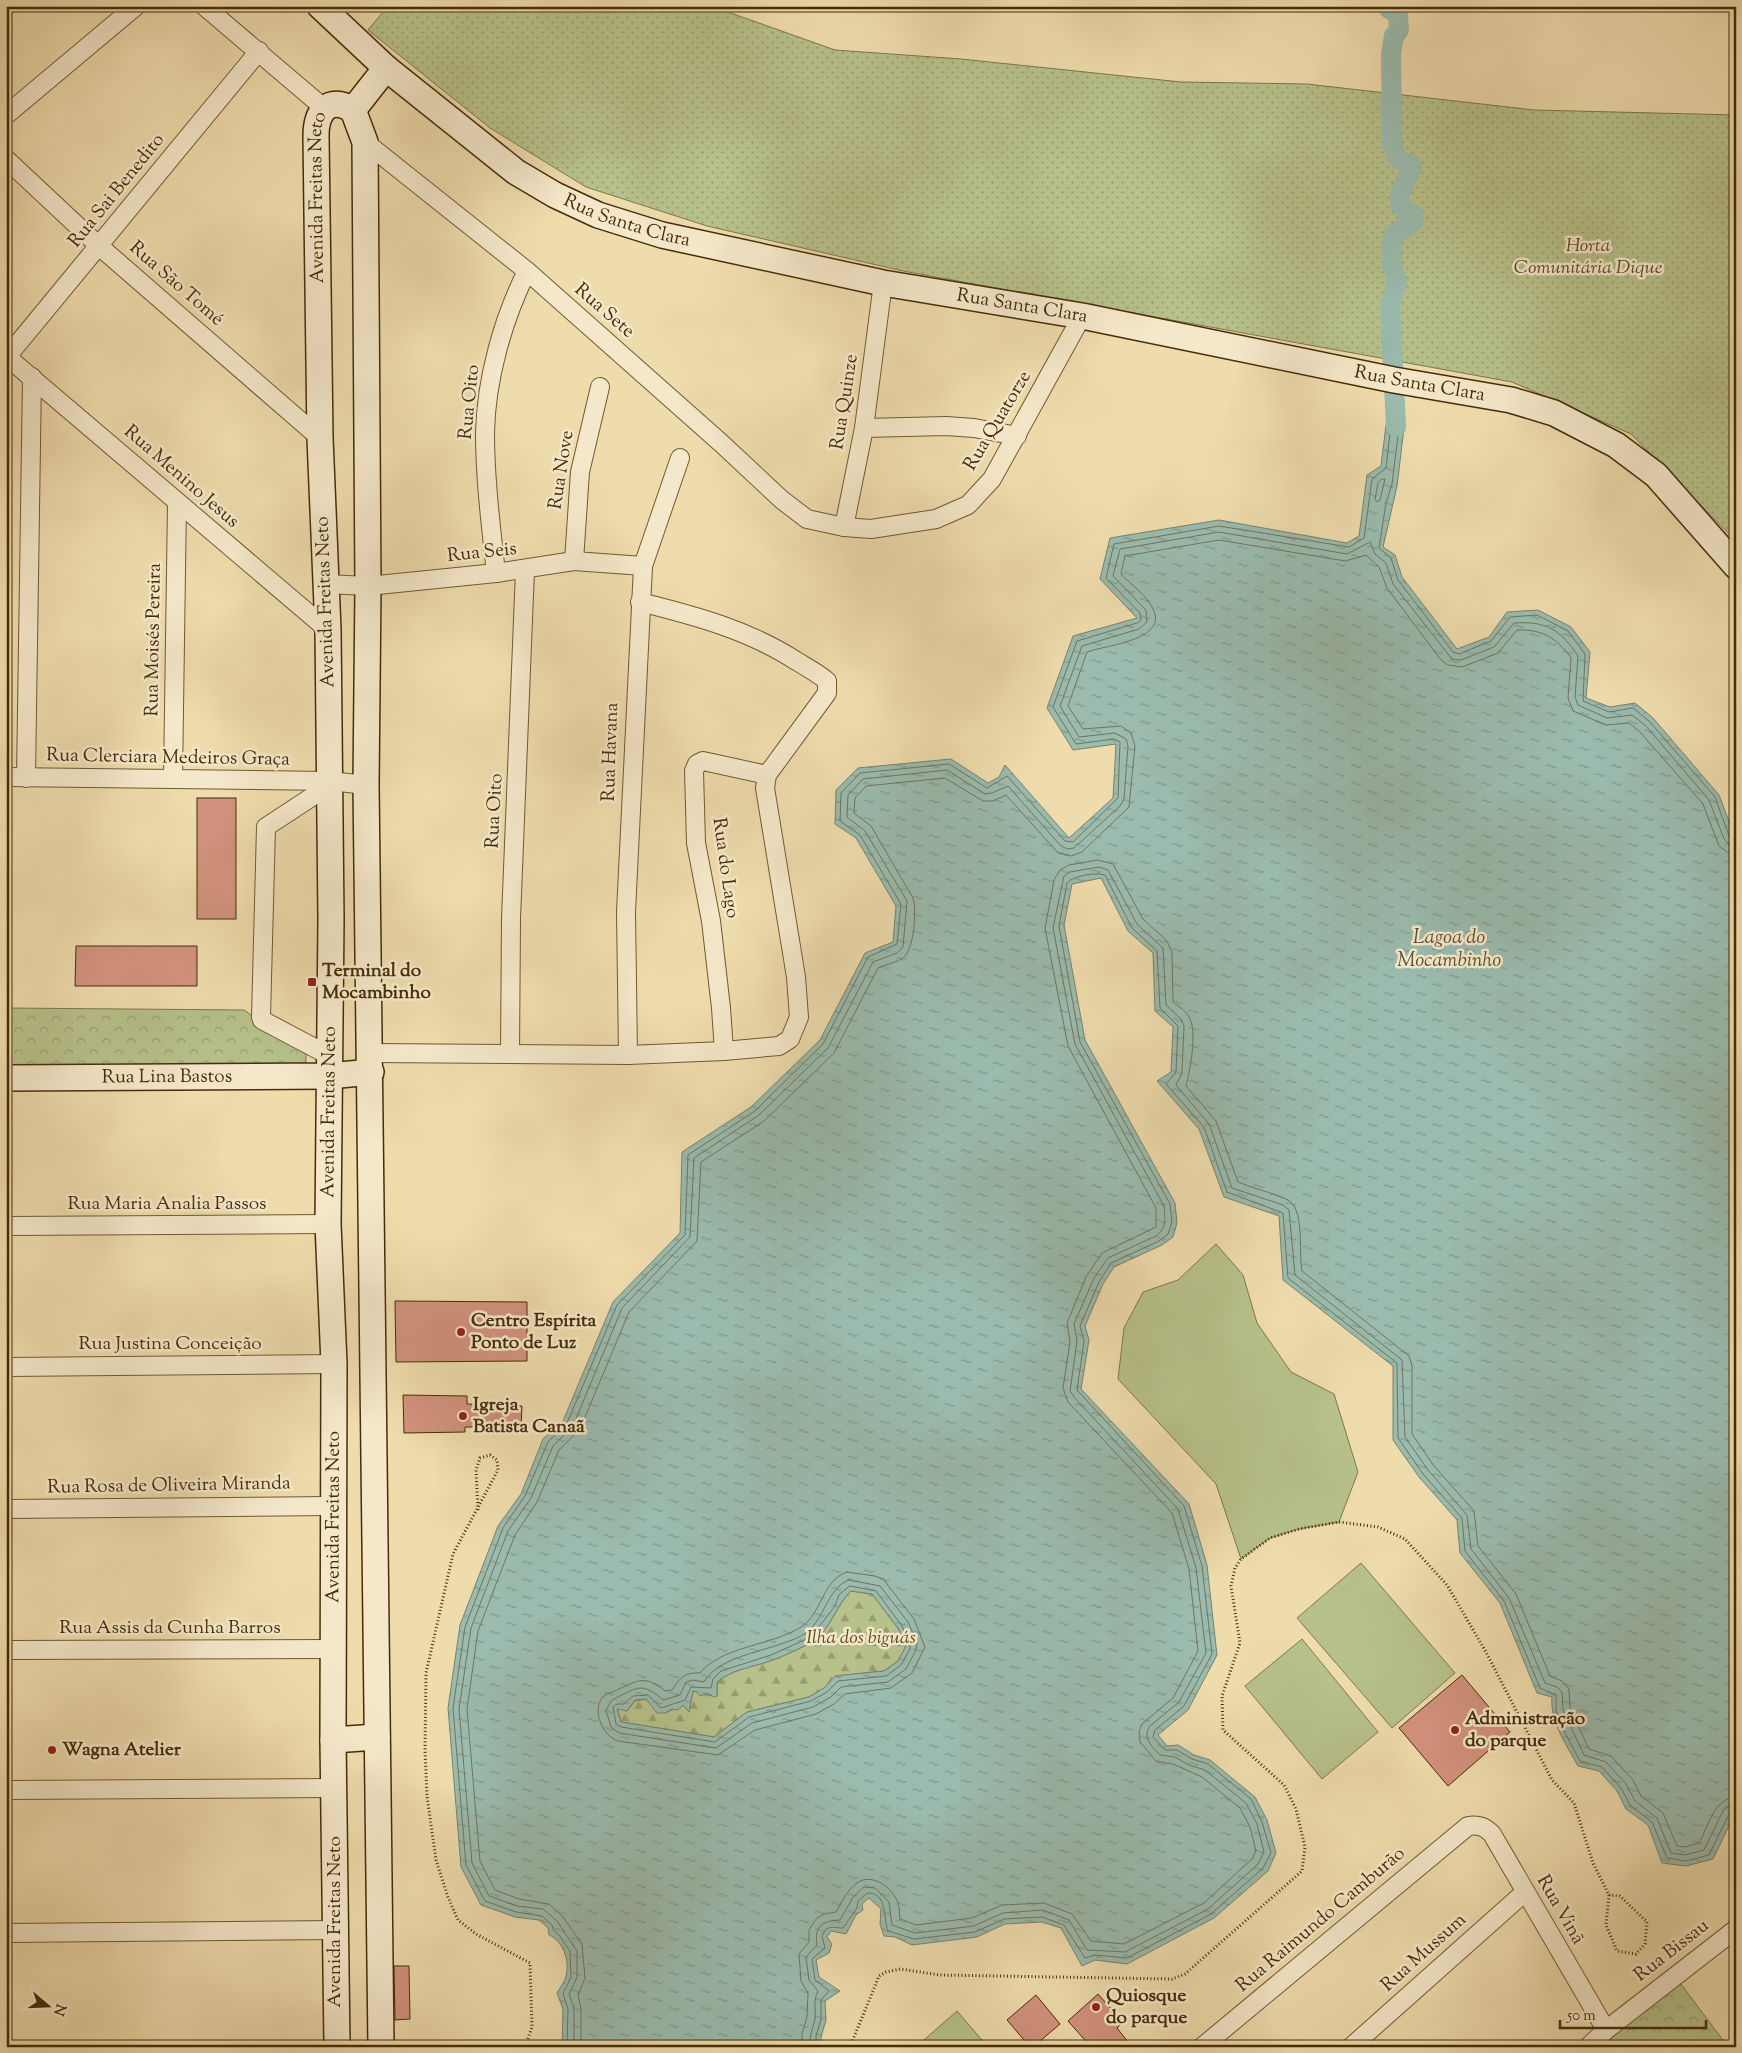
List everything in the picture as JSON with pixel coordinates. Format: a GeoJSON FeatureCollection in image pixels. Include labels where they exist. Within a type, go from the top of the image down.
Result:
{"type":"FeatureCollection","features":[{"type":"Feature","properties":{"kind":"main road","name":"Rua Santa Clara"},"geometry":{"type":"LineString","coordinates":[[320,6],[386,68],[516,172],[555,196],[598,215],[662,235],[883,283],[1082,316],[1394,380],[1511,400],[1554,413],[1616,445],[1656,475],[1736,566]]}},
{"type":"Feature","properties":{"kind":"main road"},"geometry":{"type":"LineString","coordinates":[[353,110],[386,68]]}},
{"type":"Feature","properties":{"kind":"main road","name":"Avenida Freitas Neto"},"geometry":{"type":"LineString","coordinates":[[337,2047],[333,1740],[332,1457],[334,1364],[328,1224],[331,919],[330,783],[328,630],[320,438],[316,126],[324,108],[339,105],[353,110],[365,142],[368,586],[366,785],[381,2047]]}},
{"type":"Feature","properties":{"kind":"main road","name":"Rua Lina Bastos"},"geometry":{"type":"LineString","coordinates":[[6,1078],[329,1066],[370,1062]]}},
{"type":"Feature","properties":{"kind":"main road"},"geometry":{"type":"LineString","coordinates":[[332,1457],[374,1455]]}},
{"type":"Feature","properties":{"kind":"main road"},"geometry":{"type":"LineString","coordinates":[[333,1740],[377,1737]]}},
{"type":"Feature","properties":{"kind":"street"},"geometry":{"type":"LineString","coordinates":[[6,114],[136,6]]}},
{"type":"Feature","properties":{"kind":"street"},"geometry":{"type":"LineString","coordinates":[[204,6],[324,108]]}},
{"type":"Feature","properties":{"kind":"street","name":"Rua Sai Benedito"},"geometry":{"type":"LineString","coordinates":[[7,357],[259,51]]}},
{"type":"Feature","properties":{"kind":"street","name":"Rua Sete"},"geometry":{"type":"LineString","coordinates":[[365,142],[527,271],[714,436],[782,500],[807,519]]}},
{"type":"Feature","properties":{"kind":"street","name":"Rua São Tomé"},"geometry":{"type":"LineString","coordinates":[[6,159],[99,246],[320,438]]}},
{"type":"Feature","properties":{"kind":"street","name":"Rua Oito"},"geometry":{"type":"LineString","coordinates":[[496,573],[488,500],[485,431],[500,335],[513,299],[527,271]]}},
{"type":"Feature","properties":{"kind":"street","name":"Rua Quinze"},"geometry":{"type":"LineString","coordinates":[[844,527],[864,428],[883,283]]}},
{"type":"Feature","properties":{"kind":"street","name":"Rua Quatorze"},"geometry":{"type":"LineString","coordinates":[[807,519],[844,527],[872,529],[936,519],[968,505],[992,479],[1082,316]]}},
{"type":"Feature","properties":{"kind":"street","name":"Rua Menino Jesus"},"geometry":{"type":"LineString","coordinates":[[7,357],[328,630]]}},
{"type":"Feature","properties":{"kind":"street"},"geometry":{"type":"LineString","coordinates":[[26,778],[32,377]]}},
{"type":"Feature","properties":{"kind":"street","name":"Rua Nove"},"geometry":{"type":"LineString","coordinates":[[574,561],[580,472],[600,387]]}},
{"type":"Feature","properties":{"kind":"street"},"geometry":{"type":"LineString","coordinates":[[864,428],[946,426],[974,428],[1017,436]]}},
{"type":"Feature","properties":{"kind":"street","name":"Rua Havana"},"geometry":{"type":"LineString","coordinates":[[628,1055],[626,912],[643,566],[680,458]]}},
{"type":"Feature","properties":{"kind":"street","name":"Rua Moisés Pereira"},"geometry":{"type":"LineString","coordinates":[[172,779],[178,502]]}},
{"type":"Feature","properties":{"kind":"street","name":"Rua Seis"},"geometry":{"type":"LineString","coordinates":[[326,584],[368,586],[525,570],[574,561],[643,566]]}},
{"type":"Feature","properties":{"kind":"street","name":"Rua Oito"},"geometry":{"type":"LineString","coordinates":[[510,1054],[511,919],[525,570]]}},
{"type":"Feature","properties":{"kind":"street"},"geometry":{"type":"LineString","coordinates":[[370,1062],[510,1054],[628,1055],[724,1051],[779,1046],[790,1039],[799,1017],[796,977],[766,804],[767,775],[826,693],[827,681],[775,647],[748,634],[722,624],[640,602]]}},
{"type":"Feature","properties":{"kind":"street","name":"Rua do Lago"},"geometry":{"type":"LineString","coordinates":[[724,1051],[711,920],[696,843],[694,771],[697,764],[703,761],[767,775]]}},
{"type":"Feature","properties":{"kind":"street","name":"Rua Clerciara Medeiros Graça"},"geometry":{"type":"LineString","coordinates":[[6,777],[172,779],[366,785]]}},
{"type":"Feature","properties":{"kind":"street"},"geometry":{"type":"LineString","coordinates":[[329,1066],[262,1020],[262,1017],[266,827],[330,783]]}},
{"type":"Feature","properties":{"kind":"street","name":"Rua Maria Analia Passos"},"geometry":{"type":"LineString","coordinates":[[6,1226],[328,1224]]}},
{"type":"Feature","properties":{"kind":"street","name":"Rua Justina Conceição"},"geometry":{"type":"LineString","coordinates":[[6,1367],[334,1364]]}},
{"type":"Feature","properties":{"kind":"street","name":"Rua Rosa de Oliveira Miranda"},"geometry":{"type":"LineString","coordinates":[[6,1509],[332,1506]]}},
{"type":"Feature","properties":{"kind":"street","name":"Rua Assis da Cunha Barros"},"geometry":{"type":"LineString","coordinates":[[6,1650],[334,1649]]}},
{"type":"Feature","properties":{"kind":"street"},"geometry":{"type":"LineString","coordinates":[[6,1790],[334,1788]]}},
{"type":"Feature","properties":{"kind":"street","name":"Rua Vinã"},"geometry":{"type":"LineString","coordinates":[[1468,1826],[1476,1824],[1492,1834],[1606,2030]]}},
{"type":"Feature","properties":{"kind":"street","name":"Rua Raimundo Camburão"},"geometry":{"type":"LineString","coordinates":[[1202,2047],[1468,1826]]}},
{"type":"Feature","properties":{"kind":"street","name":"Rua Mussum"},"geometry":{"type":"LineString","coordinates":[[1351,2047],[1525,1892]]}},
{"type":"Feature","properties":{"kind":"street","name":"Rua Bissau"},"geometry":{"type":"LineString","coordinates":[[1589,2047],[1606,2030],[1736,1929]]}},
{"type":"Feature","properties":{"kind":"street"},"geometry":{"type":"LineString","coordinates":[[6,1933],[336,1930]]}},
{"type":"Feature","properties":{"kind":"path"},"geometry":{"type":"LineString","coordinates":[[478,1510],[476,1470],[480,1458],[490,1455],[497,1460],[498,1470],[478,1510],[453,1554],[429,1655],[425,1750],[427,1796],[436,1860],[458,1920],[476,1934],[530,1963],[532,2027],[525,2047]]}},
{"type":"Feature","properties":{"kind":"path"},"geometry":{"type":"LineString","coordinates":[[850,2047],[879,1976],[886,1972],[900,1969],[940,1975],[1172,1979],[1185,1974],[1302,1871],[1305,1847],[1296,1809],[1284,1785],[1223,1730],[1222,1696],[1240,1643],[1231,1586],[1235,1568],[1241,1559],[1270,1538],[1299,1529],[1339,1522],[1378,1528],[1405,1539],[1447,1585],[1486,1652],[1552,1780],[1574,1803],[1593,1864],[1609,1895],[1606,1925],[1617,1950],[1636,1954],[1645,1944],[1647,1922],[1620,1896],[1609,1895]]}},
{"type":"Feature","properties":{"kind":"green space","name":"Horta Comunitária Dique"},"geometry":{"type":"Polygon","coordinates":[[[388,6],[711,6],[835,50],[961,59],[1181,82],[1307,84],[1534,110],[1736,115],[1736,541],[1631,434],[1512,382],[903,271],[707,226],[586,187],[490,128],[368,30],[388,6]]]}},
{"type":"Feature","properties":{"kind":"green space"},"geometry":{"type":"Polygon","coordinates":[[[6,1008],[244,1010],[306,1054],[306,1067],[6,1065],[6,1008]]]}},
{"type":"Feature","properties":{"kind":"green space"},"geometry":{"type":"Polygon","coordinates":[[[1216,1244],[1243,1275],[1257,1323],[1291,1372],[1334,1394],[1358,1472],[1339,1522],[1299,1529],[1270,1538],[1241,1559],[1216,1484],[1118,1379],[1124,1328],[1143,1292],[1178,1280],[1216,1244]]]}},
{"type":"Feature","properties":{"kind":"green space"},"geometry":{"type":"Polygon","coordinates":[[[1361,1563],[1455,1673],[1392,1728],[1297,1618],[1361,1563]]]}},
{"type":"Feature","properties":{"kind":"green space","name":"Ilha dos biguás"},"geometry":{"type":"Polygon","coordinates":[[[851,1591],[872,1594],[898,1628],[906,1646],[898,1661],[884,1671],[836,1676],[824,1688],[809,1697],[747,1712],[714,1737],[621,1722],[617,1708],[627,1711],[635,1701],[646,1699],[665,1713],[683,1705],[689,1711],[693,1691],[717,1696],[717,1682],[728,1674],[781,1657],[812,1642],[823,1632],[851,1591]]]}},
{"type":"Feature","properties":{"kind":"green space"},"geometry":{"type":"Polygon","coordinates":[[[1302,1639],[1378,1732],[1322,1779],[1245,1686],[1302,1639]]]}},
{"type":"Feature","properties":{"kind":"green space"},"geometry":{"type":"Polygon","coordinates":[[[1675,1976],[1728,2047],[1589,2047],[1675,1976]]]}},
{"type":"Feature","properties":{"kind":"green space"},"geometry":{"type":"Polygon","coordinates":[[[957,2011],[988,2047],[916,2047],[957,2011]]]}},
{"type":"Feature","properties":{"kind":"water","name":"Lagoa do Mocambinho"},"geometry":{"type":"Polygon","coordinates":[[[1386,425],[1404,428],[1397,486],[1383,547],[1395,555],[1402,577],[1457,649],[1489,637],[1507,612],[1538,610],[1571,627],[1590,652],[1586,698],[1610,707],[1635,703],[1653,718],[1719,795],[1736,840],[1736,1811],[1713,1859],[1686,1866],[1662,1863],[1648,1825],[1626,1809],[1617,1791],[1599,1771],[1578,1766],[1556,1724],[1552,1697],[1537,1693],[1500,1603],[1460,1553],[1457,1520],[1419,1477],[1393,1440],[1393,1366],[1283,1280],[1279,1216],[1224,1197],[1199,1129],[1157,1081],[1171,1072],[1173,1027],[1155,1011],[1153,953],[1128,931],[1101,878],[1072,884],[1064,925],[1085,1040],[1175,1203],[1177,1223],[1173,1237],[1162,1245],[1114,1267],[1103,1284],[1085,1326],[1089,1340],[1081,1389],[1189,1504],[1207,1565],[1217,1655],[1188,1710],[1158,1735],[1167,1746],[1178,1745],[1194,1755],[1210,1760],[1255,1797],[1267,1820],[1276,1853],[1268,1871],[1214,1918],[1127,1964],[1095,1960],[1082,1966],[1061,1928],[1042,1922],[1005,1924],[977,1937],[912,1945],[895,1937],[884,1936],[880,1924],[881,1909],[869,1898],[862,1904],[863,1910],[856,1915],[846,1934],[831,1931],[827,1937],[832,1944],[829,1953],[816,1960],[819,1977],[840,1991],[825,2001],[826,2020],[821,2037],[821,2047],[562,2047],[563,2009],[557,1993],[565,1978],[567,1964],[562,1946],[549,1935],[548,1928],[539,1920],[515,1917],[481,1905],[461,1867],[448,1708],[460,1625],[498,1526],[521,1494],[543,1439],[563,1421],[613,1302],[680,1233],[682,1152],[751,1107],[820,1040],[865,953],[893,942],[896,906],[856,838],[835,824],[836,790],[858,768],[951,759],[988,783],[999,777],[1005,765],[1069,838],[1113,798],[1116,744],[1073,750],[1047,708],[1073,636],[1137,618],[1100,579],[1110,538],[1219,520],[1347,543],[1359,536],[1367,475],[1381,466],[1386,425]],[[851,1591],[818,1638],[781,1657],[728,1674],[717,1682],[717,1696],[714,1697],[707,1693],[700,1696],[697,1692],[693,1691],[689,1712],[683,1705],[678,1710],[671,1709],[665,1713],[657,1713],[646,1699],[635,1700],[627,1711],[617,1709],[621,1722],[714,1737],[747,1712],[809,1697],[824,1688],[835,1676],[884,1671],[898,1661],[906,1646],[898,1628],[872,1594],[851,1591]]]}},
{"type":"Feature","properties":{"kind":"building"},"geometry":{"type":"Polygon","coordinates":[[[197,798],[236,798],[236,919],[197,919],[197,798]]]}},
{"type":"Feature","properties":{"kind":"building"},"geometry":{"type":"Polygon","coordinates":[[[76,946],[197,946],[197,986],[75,986],[76,946]]]}},
{"type":"Feature","properties":{"kind":"building","name":"Centro Espírita Ponto de Luz"},"geometry":{"type":"Polygon","coordinates":[[[395,1301],[527,1302],[527,1361],[396,1362],[395,1301]]]}},
{"type":"Feature","properties":{"kind":"building","name":"Igreja Batista Canaã"},"geometry":{"type":"Polygon","coordinates":[[[403,1395],[467,1396],[467,1404],[522,1406],[521,1427],[465,1427],[465,1432],[404,1433],[403,1395]]]}},
{"type":"Feature","properties":{"kind":"building","name":"Administração do parque"},"geometry":{"type":"Polygon","coordinates":[[[1462,1675],[1510,1732],[1448,1786],[1399,1728],[1462,1675]]]}},
{"type":"Feature","properties":{"kind":"building"},"geometry":{"type":"Polygon","coordinates":[[[394,1966],[409,1966],[410,2019],[395,2020],[394,1966]]]}},
{"type":"Feature","properties":{"kind":"building","name":"Quiosque do parque"},"geometry":{"type":"Polygon","coordinates":[[[1098,1994],[1123,2022],[1117,2028],[1132,2047],[1091,2047],[1068,2021],[1098,1994]]]}},
{"type":"Feature","properties":{"kind":"building","name":"Quiosque do parque"},"geometry":{"type":"Polygon","coordinates":[[[1036,1995],[1060,2024],[1033,2047],[1030,2047],[1007,2020],[1036,1995]]]}},
{"type":"Feature","properties":{"kind":"waterway"},"geometry":{"type":"LineString","coordinates":[[1388,6],[1389,9],[1398,14],[1399,30],[1394,36],[1391,54],[1392,144],[1398,159],[1412,166],[1399,196],[1401,206],[1413,215],[1413,222],[1394,234],[1391,250],[1392,265],[1397,282],[1390,306],[1396,427]]}},
{"type":"Feature","properties":{"kind":"place","name":"Terminal do Mocambinho"},"geometry":{"type":"Point","coordinates":[312,982]}},
{"type":"Feature","properties":{"kind":"place","name":"Centro Espírita Ponto de Luz"},"geometry":{"type":"Point","coordinates":[461,1332]}},
{"type":"Feature","properties":{"kind":"place","name":"Igreja Batista Canaã"},"geometry":{"type":"Point","coordinates":[463,1416]}},
{"type":"Feature","properties":{"kind":"place","name":"Administração do parque"},"geometry":{"type":"Point","coordinates":[1455,1730]}},
{"type":"Feature","properties":{"kind":"place","name":"Wagna Atelier"},"geometry":{"type":"Point","coordinates":[52,1750]}},
{"type":"Feature","properties":{"kind":"place","name":"Quiosque do parque"},"geometry":{"type":"Point","coordinates":[1096,2007]}}]}
